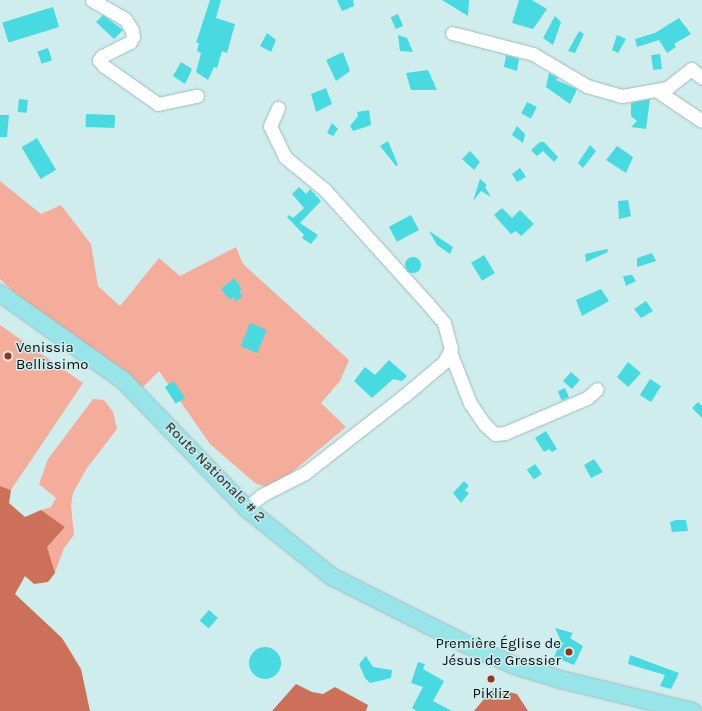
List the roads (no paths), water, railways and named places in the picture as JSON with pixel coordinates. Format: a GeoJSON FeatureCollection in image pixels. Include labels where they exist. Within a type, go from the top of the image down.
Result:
{"type":"FeatureCollection","features":[{"type":"Feature","properties":{"kind":"main road","name":"Route Nationale # 2"},"geometry":{"type":"LineString","coordinates":[[0,293],[123,380],[246,508],[331,576],[470,646],[560,679],[692,711]]}},
{"type":"Feature","properties":{"kind":"street"},"geometry":{"type":"LineString","coordinates":[[92,0],[125,19],[132,30],[133,37],[130,42],[102,56],[99,60],[104,66],[158,104],[197,96]]}},
{"type":"Feature","properties":{"kind":"street"},"geometry":{"type":"LineString","coordinates":[[452,33],[533,54],[587,86],[622,96],[667,88],[691,69],[702,78]]}},
{"type":"Feature","properties":{"kind":"street"},"geometry":{"type":"LineString","coordinates":[[656,90],[702,121]]}},
{"type":"Feature","properties":{"kind":"street"},"geometry":{"type":"LineString","coordinates":[[278,108],[270,126],[285,156],[325,190],[444,323],[450,339],[450,352],[470,403],[484,424],[495,434],[505,433],[587,398],[597,389]]}},
{"type":"Feature","properties":{"kind":"street"},"geometry":{"type":"LineString","coordinates":[[246,508],[262,495],[305,473],[405,396],[444,362],[450,352]]}},
{"type":"Feature","properties":{"kind":"place","name":"Venissia Bellissimo"},"geometry":{"type":"Point","coordinates":[8,356]}},
{"type":"Feature","properties":{"kind":"place","name":"Première Église de Jésus de Gressier"},"geometry":{"type":"Point","coordinates":[569,652]}},
{"type":"Feature","properties":{"kind":"place","name":"Pikliz"},"geometry":{"type":"Point","coordinates":[491,679]}}]}
